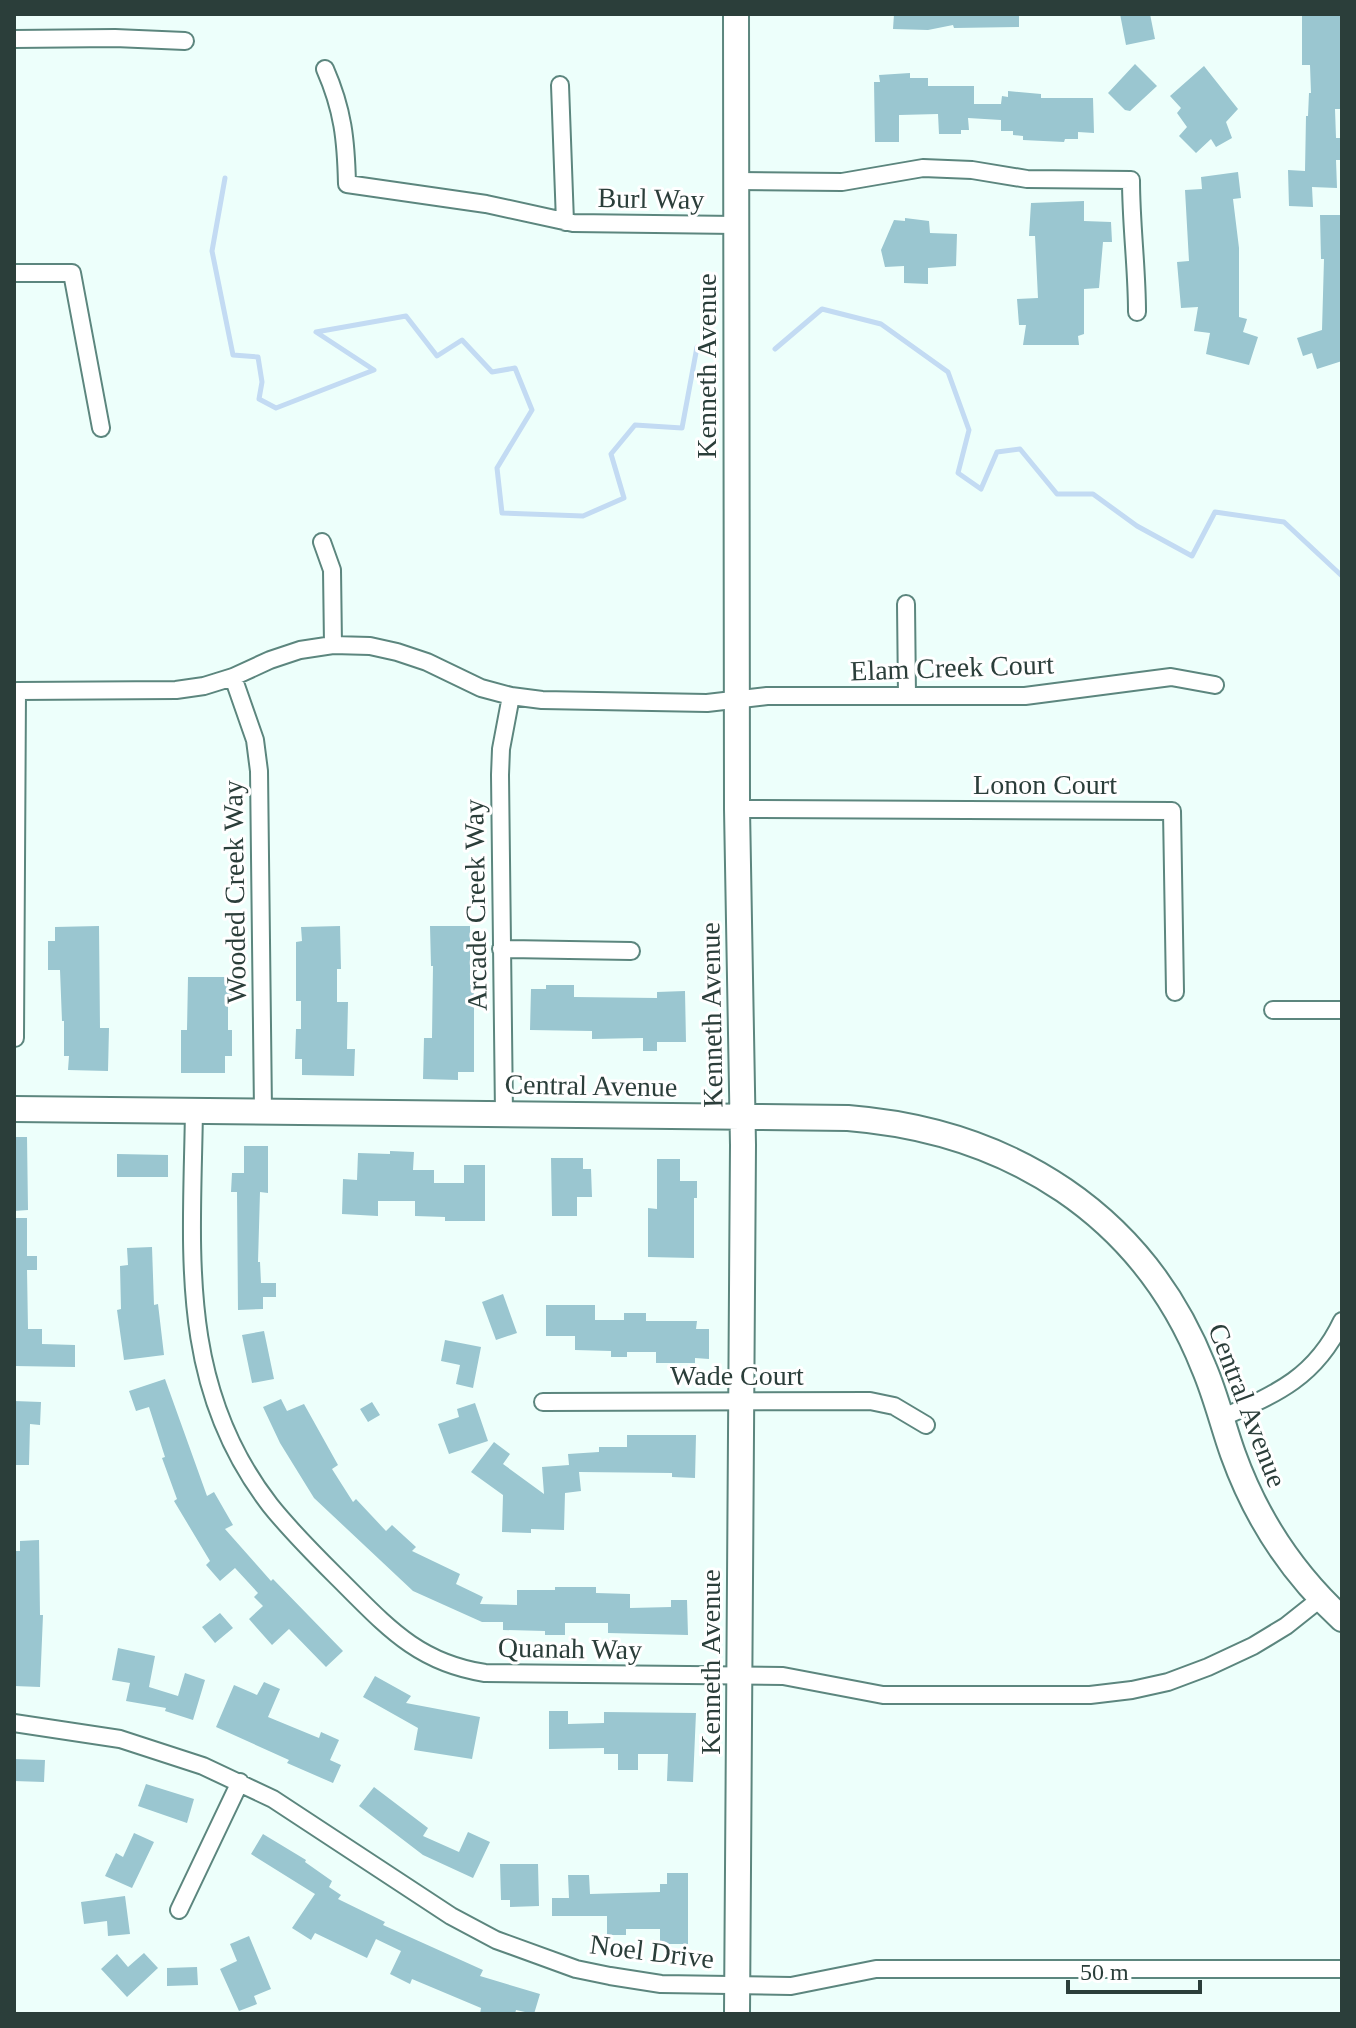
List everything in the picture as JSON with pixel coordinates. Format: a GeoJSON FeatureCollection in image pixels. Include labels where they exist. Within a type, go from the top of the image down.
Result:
{"type":"FeatureCollection","features":[{"type":"Feature","properties":{"kind":"main road","name":"Kenneth Avenue"},"geometry":{"type":"LineString","coordinates":[[736,14],[737,809],[743,1116],[737,2014]]}},
{"type":"Feature","properties":{"kind":"main road","name":"Central Avenue"},"geometry":{"type":"LineString","coordinates":[[14,1109],[848,1118],[916,1126],[987,1148],[1023,1165],[1089,1208],[1119,1236],[1161,1287],[1189,1333],[1205,1369],[1233,1455],[1260,1516],[1281,1550],[1320,1599],[1342,1619]]}},
{"type":"Feature","properties":{"kind":"street"},"geometry":{"type":"LineString","coordinates":[[14,39],[185,41]]}},
{"type":"Feature","properties":{"kind":"street","name":"Burl Way"},"geometry":{"type":"LineString","coordinates":[[325,69],[339,102],[344,124],[347,184],[486,204],[565,222],[736,225]]}},
{"type":"Feature","properties":{"kind":"street"},"geometry":{"type":"LineString","coordinates":[[560,85],[565,222]]}},
{"type":"Feature","properties":{"kind":"street"},"geometry":{"type":"LineString","coordinates":[[736,181],[842,182],[923,168],[972,170],[1027,179],[1131,180],[1137,312]]}},
{"type":"Feature","properties":{"kind":"street"},"geometry":{"type":"LineString","coordinates":[[14,273],[72,273],[101,428]]}},
{"type":"Feature","properties":{"kind":"street"},"geometry":{"type":"LineString","coordinates":[[322,542],[332,570],[333,645]]}},
{"type":"Feature","properties":{"kind":"street"},"geometry":{"type":"LineString","coordinates":[[906,604],[907,696]]}},
{"type":"Feature","properties":{"kind":"street","name":"Elam Creek Court"},"geometry":{"type":"LineString","coordinates":[[15,1038],[17,691],[176,690],[204,686],[300,650],[333,645],[370,646],[397,652],[427,662],[481,688],[542,700],[707,703],[737,698],[1025,696],[1171,677],[1215,685]]}},
{"type":"Feature","properties":{"kind":"street","name":"Wooded Creek Way"},"geometry":{"type":"LineString","coordinates":[[233,677],[251,725],[259,771],[263,1111]]}},
{"type":"Feature","properties":{"kind":"street","name":"Arcade Creek Way"},"geometry":{"type":"LineString","coordinates":[[504,1114],[500,775],[501,749],[511,696]]}},
{"type":"Feature","properties":{"kind":"street","name":"Lonon Court"},"geometry":{"type":"LineString","coordinates":[[737,809],[1172,811],[1175,992]]}},
{"type":"Feature","properties":{"kind":"street"},"geometry":{"type":"LineString","coordinates":[[501,949],[631,951]]}},
{"type":"Feature","properties":{"kind":"street"},"geometry":{"type":"LineString","coordinates":[[1273,1010],[1342,1010]]}},
{"type":"Feature","properties":{"kind":"street","name":"Quanah Way"},"geometry":{"type":"LineString","coordinates":[[194,1110],[192,1285],[195,1325],[214,1401],[235,1450],[270,1505],[296,1535],[394,1635],[443,1663],[485,1673],[783,1676],[883,1695],[1090,1695],[1168,1682],[1208,1667],[1286,1626],[1320,1599]]}},
{"type":"Feature","properties":{"kind":"street"},"geometry":{"type":"LineString","coordinates":[[1221,1418],[1277,1393],[1299,1378],[1319,1359],[1342,1321]]}},
{"type":"Feature","properties":{"kind":"street","name":"Wade Court"},"geometry":{"type":"LineString","coordinates":[[543,1402],[870,1401],[894,1406],[926,1425]]}},
{"type":"Feature","properties":{"kind":"street","name":"Noel Drive"},"geometry":{"type":"LineString","coordinates":[[14,1723],[120,1739],[203,1766],[240,1782],[310,1821],[451,1916],[528,1954],[610,1976],[661,1984],[791,1986],[876,1969],[1342,1969]]}},
{"type":"Feature","properties":{"kind":"street"},"geometry":{"type":"LineString","coordinates":[[179,1910],[240,1782]]}},
{"type":"Feature","properties":{"kind":"building"},"geometry":{"type":"Polygon","coordinates":[[[894,14],[1019,14],[1019,27],[954,28],[953,25],[928,30],[893,29],[894,14]]]}},
{"type":"Feature","properties":{"kind":"building"},"geometry":{"type":"Polygon","coordinates":[[[1120,14],[1150,14],[1155,39],[1126,45],[1120,14]]]}},
{"type":"Feature","properties":{"kind":"building"},"geometry":{"type":"Polygon","coordinates":[[[1302,14],[1342,14],[1342,109],[1335,109],[1336,138],[1342,138],[1342,160],[1336,160],[1337,188],[1312,187],[1313,207],[1289,206],[1288,170],[1305,171],[1306,116],[1311,93],[1310,65],[1302,65],[1302,14]]]}},
{"type":"Feature","properties":{"kind":"building"},"geometry":{"type":"Polygon","coordinates":[[[1135,64],[1157,86],[1130,111],[1108,93],[1135,64]]]}},
{"type":"Feature","properties":{"kind":"building"},"geometry":{"type":"Polygon","coordinates":[[[1204,66],[1238,109],[1226,122],[1232,138],[1216,147],[1211,139],[1196,153],[1179,136],[1187,127],[1177,113],[1181,108],[1170,96],[1204,66]]]}},
{"type":"Feature","properties":{"kind":"building"},"geometry":{"type":"Polygon","coordinates":[[[910,73],[910,78],[928,78],[928,86],[974,86],[974,104],[1001,104],[1002,96],[1008,97],[1008,91],[1041,94],[1041,98],[1093,98],[1094,133],[1078,132],[1078,139],[1065,139],[1064,142],[1023,140],[1023,136],[1013,135],[1013,131],[1001,131],[1001,120],[968,118],[969,130],[961,130],[961,134],[939,134],[938,114],[899,115],[899,142],[875,142],[874,82],[880,82],[879,75],[910,73]]]}},
{"type":"Feature","properties":{"kind":"building"},"geometry":{"type":"Polygon","coordinates":[[[1238,172],[1241,198],[1233,199],[1239,248],[1239,317],[1247,319],[1243,332],[1258,337],[1249,365],[1206,354],[1210,333],[1194,331],[1198,307],[1181,308],[1177,262],[1189,261],[1185,190],[1202,189],[1201,177],[1238,172]]]}},
{"type":"Feature","properties":{"kind":"building"},"geometry":{"type":"Polygon","coordinates":[[[1084,201],[1084,221],[1111,222],[1112,242],[1103,242],[1099,288],[1084,289],[1084,334],[1078,336],[1079,345],[1023,345],[1026,325],[1019,325],[1017,299],[1038,298],[1035,236],[1029,236],[1031,203],[1084,201]]]}},
{"type":"Feature","properties":{"kind":"building"},"geometry":{"type":"Polygon","coordinates":[[[1320,215],[1342,215],[1342,361],[1317,369],[1312,353],[1303,356],[1297,338],[1322,330],[1324,259],[1321,259],[1320,215]]]}},
{"type":"Feature","properties":{"kind":"building"},"geometry":{"type":"Polygon","coordinates":[[[905,218],[929,221],[930,233],[957,234],[956,266],[928,268],[928,284],[904,283],[904,266],[885,267],[881,250],[894,220],[905,221],[905,218]]]}},
{"type":"Feature","properties":{"kind":"building"},"geometry":{"type":"Polygon","coordinates":[[[99,926],[100,1028],[109,1028],[108,1071],[68,1070],[69,1056],[64,1056],[60,970],[48,970],[48,941],[55,941],[55,927],[99,926]]]}},
{"type":"Feature","properties":{"kind":"building"},"geometry":{"type":"Polygon","coordinates":[[[340,926],[341,969],[337,969],[337,1002],[348,1002],[347,1049],[355,1049],[354,1076],[302,1075],[302,1059],[295,1059],[296,1029],[301,1029],[301,1001],[296,1001],[296,942],[302,941],[301,927],[340,926]]]}},
{"type":"Feature","properties":{"kind":"building"},"geometry":{"type":"Polygon","coordinates":[[[430,926],[470,926],[474,1072],[458,1072],[458,1080],[423,1079],[424,1038],[432,1038],[430,926]]]}},
{"type":"Feature","properties":{"kind":"building"},"geometry":{"type":"Polygon","coordinates":[[[188,977],[233,977],[232,1002],[228,1002],[232,1056],[225,1056],[225,1073],[181,1073],[181,1030],[187,1030],[188,977]]]}},
{"type":"Feature","properties":{"kind":"building"},"geometry":{"type":"Polygon","coordinates":[[[546,985],[574,985],[574,997],[657,998],[657,992],[685,991],[686,1042],[657,1042],[657,1051],[643,1051],[643,1038],[592,1039],[592,1031],[530,1030],[531,989],[546,989],[546,985]]]}},
{"type":"Feature","properties":{"kind":"building"},"geometry":{"type":"Polygon","coordinates":[[[14,1137],[27,1137],[28,1210],[14,1211],[14,1137]]]}},
{"type":"Feature","properties":{"kind":"building"},"geometry":{"type":"Polygon","coordinates":[[[244,1146],[268,1146],[268,1193],[260,1192],[258,1262],[261,1283],[276,1283],[276,1297],[263,1297],[263,1309],[238,1310],[237,1192],[231,1192],[232,1173],[244,1173],[244,1146]]]}},
{"type":"Feature","properties":{"kind":"building"},"geometry":{"type":"Polygon","coordinates":[[[390,1151],[414,1152],[413,1170],[434,1170],[434,1183],[464,1183],[464,1165],[485,1165],[485,1221],[445,1221],[445,1217],[415,1216],[415,1201],[378,1201],[378,1216],[342,1214],[343,1179],[357,1180],[358,1153],[390,1154],[390,1151]]]}},
{"type":"Feature","properties":{"kind":"building"},"geometry":{"type":"Polygon","coordinates":[[[117,1154],[168,1155],[168,1177],[117,1177],[117,1154]]]}},
{"type":"Feature","properties":{"kind":"building"},"geometry":{"type":"Polygon","coordinates":[[[551,1158],[583,1158],[583,1169],[591,1169],[592,1197],[577,1197],[577,1216],[552,1216],[551,1158]]]}},
{"type":"Feature","properties":{"kind":"building"},"geometry":{"type":"Polygon","coordinates":[[[657,1159],[680,1159],[680,1181],[697,1181],[694,1258],[648,1257],[648,1208],[657,1209],[657,1159]]]}},
{"type":"Feature","properties":{"kind":"building"},"geometry":{"type":"Polygon","coordinates":[[[14,1218],[27,1218],[27,1256],[37,1256],[37,1270],[27,1270],[28,1329],[42,1329],[42,1344],[75,1345],[75,1367],[14,1366],[14,1218]]]}},
{"type":"Feature","properties":{"kind":"building"},"geometry":{"type":"Polygon","coordinates":[[[152,1247],[154,1305],[158,1304],[164,1355],[124,1360],[117,1310],[121,1309],[120,1266],[128,1265],[127,1248],[152,1247]]]}},
{"type":"Feature","properties":{"kind":"building"},"geometry":{"type":"Polygon","coordinates":[[[503,1294],[517,1333],[496,1340],[482,1302],[503,1294]]]}},
{"type":"Feature","properties":{"kind":"building"},"geometry":{"type":"Polygon","coordinates":[[[546,1305],[595,1305],[595,1320],[624,1320],[624,1313],[646,1313],[646,1321],[697,1321],[696,1329],[709,1329],[709,1359],[695,1358],[695,1363],[656,1363],[656,1352],[627,1352],[627,1357],[611,1357],[611,1351],[575,1350],[575,1336],[546,1336],[546,1305]]]}},
{"type":"Feature","properties":{"kind":"building"},"geometry":{"type":"Polygon","coordinates":[[[264,1331],[274,1379],[252,1383],[242,1335],[264,1331]]]}},
{"type":"Feature","properties":{"kind":"building"},"geometry":{"type":"Polygon","coordinates":[[[445,1340],[481,1347],[473,1388],[456,1384],[460,1365],[441,1361],[445,1340]]]}},
{"type":"Feature","properties":{"kind":"building"},"geometry":{"type":"Polygon","coordinates":[[[165,1379],[207,1496],[214,1492],[233,1525],[225,1529],[271,1581],[273,1579],[343,1651],[326,1667],[289,1629],[272,1645],[249,1619],[263,1606],[254,1597],[258,1593],[235,1568],[220,1581],[206,1565],[210,1561],[174,1501],[177,1499],[162,1458],[165,1457],[149,1407],[136,1411],[129,1391],[165,1379]]]}},
{"type":"Feature","properties":{"kind":"building"},"geometry":{"type":"Polygon","coordinates":[[[281,1399],[287,1411],[304,1404],[338,1465],[332,1469],[353,1502],[356,1499],[386,1531],[392,1525],[416,1547],[412,1551],[460,1574],[456,1584],[483,1597],[480,1604],[517,1605],[517,1590],[555,1590],[555,1587],[596,1587],[596,1593],[630,1594],[630,1608],[671,1607],[671,1600],[687,1600],[688,1635],[608,1633],[608,1623],[565,1623],[565,1635],[503,1630],[503,1622],[482,1622],[413,1591],[314,1498],[280,1443],[263,1407],[281,1399]]]}},
{"type":"Feature","properties":{"kind":"building"},"geometry":{"type":"Polygon","coordinates":[[[14,1401],[41,1402],[40,1425],[30,1424],[29,1465],[14,1465],[14,1401]]]}},
{"type":"Feature","properties":{"kind":"building"},"geometry":{"type":"Polygon","coordinates":[[[372,1402],[380,1415],[368,1422],[360,1409],[372,1402]]]}},
{"type":"Feature","properties":{"kind":"building"},"geometry":{"type":"Polygon","coordinates":[[[475,1403],[488,1441],[449,1454],[438,1424],[459,1417],[457,1409],[475,1403]]]}},
{"type":"Feature","properties":{"kind":"building"},"geometry":{"type":"Polygon","coordinates":[[[627,1435],[696,1435],[695,1478],[672,1477],[672,1473],[579,1472],[581,1491],[565,1493],[564,1530],[531,1529],[531,1533],[502,1532],[503,1495],[471,1472],[494,1442],[510,1454],[503,1464],[544,1494],[542,1467],[569,1465],[568,1454],[599,1452],[599,1447],[627,1447],[627,1435]]]}},
{"type":"Feature","properties":{"kind":"building"},"geometry":{"type":"Polygon","coordinates":[[[39,1540],[40,1615],[43,1615],[40,1687],[14,1686],[14,1551],[20,1551],[20,1541],[39,1540]]]}},
{"type":"Feature","properties":{"kind":"building"},"geometry":{"type":"Polygon","coordinates":[[[220,1613],[233,1628],[215,1643],[202,1627],[220,1613]]]}},
{"type":"Feature","properties":{"kind":"building"},"geometry":{"type":"Polygon","coordinates":[[[118,1648],[155,1656],[149,1687],[178,1696],[185,1673],[205,1680],[193,1720],[165,1711],[166,1708],[126,1701],[130,1683],[112,1680],[118,1648]]]}},
{"type":"Feature","properties":{"kind":"building"},"geometry":{"type":"Polygon","coordinates":[[[375,1676],[411,1696],[406,1703],[480,1717],[472,1759],[414,1750],[418,1728],[363,1697],[375,1676]]]}},
{"type":"Feature","properties":{"kind":"building"},"geometry":{"type":"Polygon","coordinates":[[[264,1682],[280,1689],[268,1717],[319,1738],[321,1732],[339,1740],[330,1760],[341,1765],[333,1783],[216,1727],[234,1685],[257,1695],[264,1682]]]}},
{"type":"Feature","properties":{"kind":"building"},"geometry":{"type":"Polygon","coordinates":[[[549,1711],[568,1711],[568,1724],[604,1723],[604,1712],[696,1713],[693,1782],[667,1781],[668,1754],[638,1754],[638,1770],[618,1770],[618,1754],[604,1754],[604,1748],[549,1749],[549,1711]]]}},
{"type":"Feature","properties":{"kind":"building"},"geometry":{"type":"Polygon","coordinates":[[[14,1759],[45,1760],[44,1782],[14,1781],[14,1759]]]}},
{"type":"Feature","properties":{"kind":"building"},"geometry":{"type":"Polygon","coordinates":[[[146,1784],[194,1799],[187,1823],[138,1806],[146,1784]]]}},
{"type":"Feature","properties":{"kind":"building"},"geometry":{"type":"Polygon","coordinates":[[[374,1787],[428,1828],[423,1836],[459,1852],[468,1832],[490,1842],[473,1878],[423,1855],[359,1806],[374,1787]]]}},
{"type":"Feature","properties":{"kind":"building"},"geometry":{"type":"Polygon","coordinates":[[[134,1833],[154,1842],[132,1888],[105,1876],[116,1853],[123,1857],[134,1833]]]}},
{"type":"Feature","properties":{"kind":"building"},"geometry":{"type":"Polygon","coordinates":[[[263,1834],[306,1860],[332,1881],[329,1887],[341,1895],[338,1899],[385,1922],[383,1925],[483,1970],[480,1976],[540,1994],[534,2014],[516,2010],[515,2014],[480,2014],[481,2008],[412,1979],[410,1984],[390,1974],[401,1951],[376,1939],[367,1958],[315,1933],[311,1940],[292,1928],[315,1894],[251,1854],[263,1834]]]}},
{"type":"Feature","properties":{"kind":"building"},"geometry":{"type":"Polygon","coordinates":[[[500,1864],[538,1864],[539,1906],[510,1907],[510,1900],[501,1900],[500,1864]]]}},
{"type":"Feature","properties":{"kind":"building"},"geometry":{"type":"Polygon","coordinates":[[[667,1873],[688,1873],[688,1944],[660,1944],[660,1929],[626,1929],[626,1935],[607,1935],[607,1916],[552,1916],[552,1898],[569,1898],[568,1875],[589,1875],[590,1894],[660,1892],[660,1884],[667,1884],[667,1873]]]}},
{"type":"Feature","properties":{"kind":"building"},"geometry":{"type":"Polygon","coordinates":[[[125,1896],[130,1934],[108,1936],[107,1921],[84,1924],[81,1902],[125,1896]]]}},
{"type":"Feature","properties":{"kind":"building"},"geometry":{"type":"Polygon","coordinates":[[[249,1936],[271,1989],[254,1996],[257,2004],[239,2011],[220,1969],[237,1961],[230,1944],[249,1936]]]}},
{"type":"Feature","properties":{"kind":"building"},"geometry":{"type":"Polygon","coordinates":[[[144,1953],[158,1968],[127,1997],[101,1969],[117,1954],[128,1967],[144,1953]]]}},
{"type":"Feature","properties":{"kind":"building"},"geometry":{"type":"Polygon","coordinates":[[[197,1967],[198,1985],[167,1986],[167,1968],[197,1967]]]}},
{"type":"Feature","properties":{"kind":"waterway"},"geometry":{"type":"LineString","coordinates":[[225,178],[212,251],[233,355],[258,357],[262,382],[259,399],[276,408],[374,370],[316,332],[406,316],[437,356],[462,340],[492,372],[515,368],[532,410],[497,468],[502,513],[583,516],[624,498],[611,454],[635,425],[682,428],[697,347]]}},
{"type":"Feature","properties":{"kind":"waterway"},"geometry":{"type":"LineString","coordinates":[[775,349],[822,309],[881,324],[948,372],[969,430],[958,473],[981,489],[997,452],[1020,449],[1057,494],[1093,494],[1137,526],[1192,556],[1215,512],[1284,522],[1342,576]]}}]}
